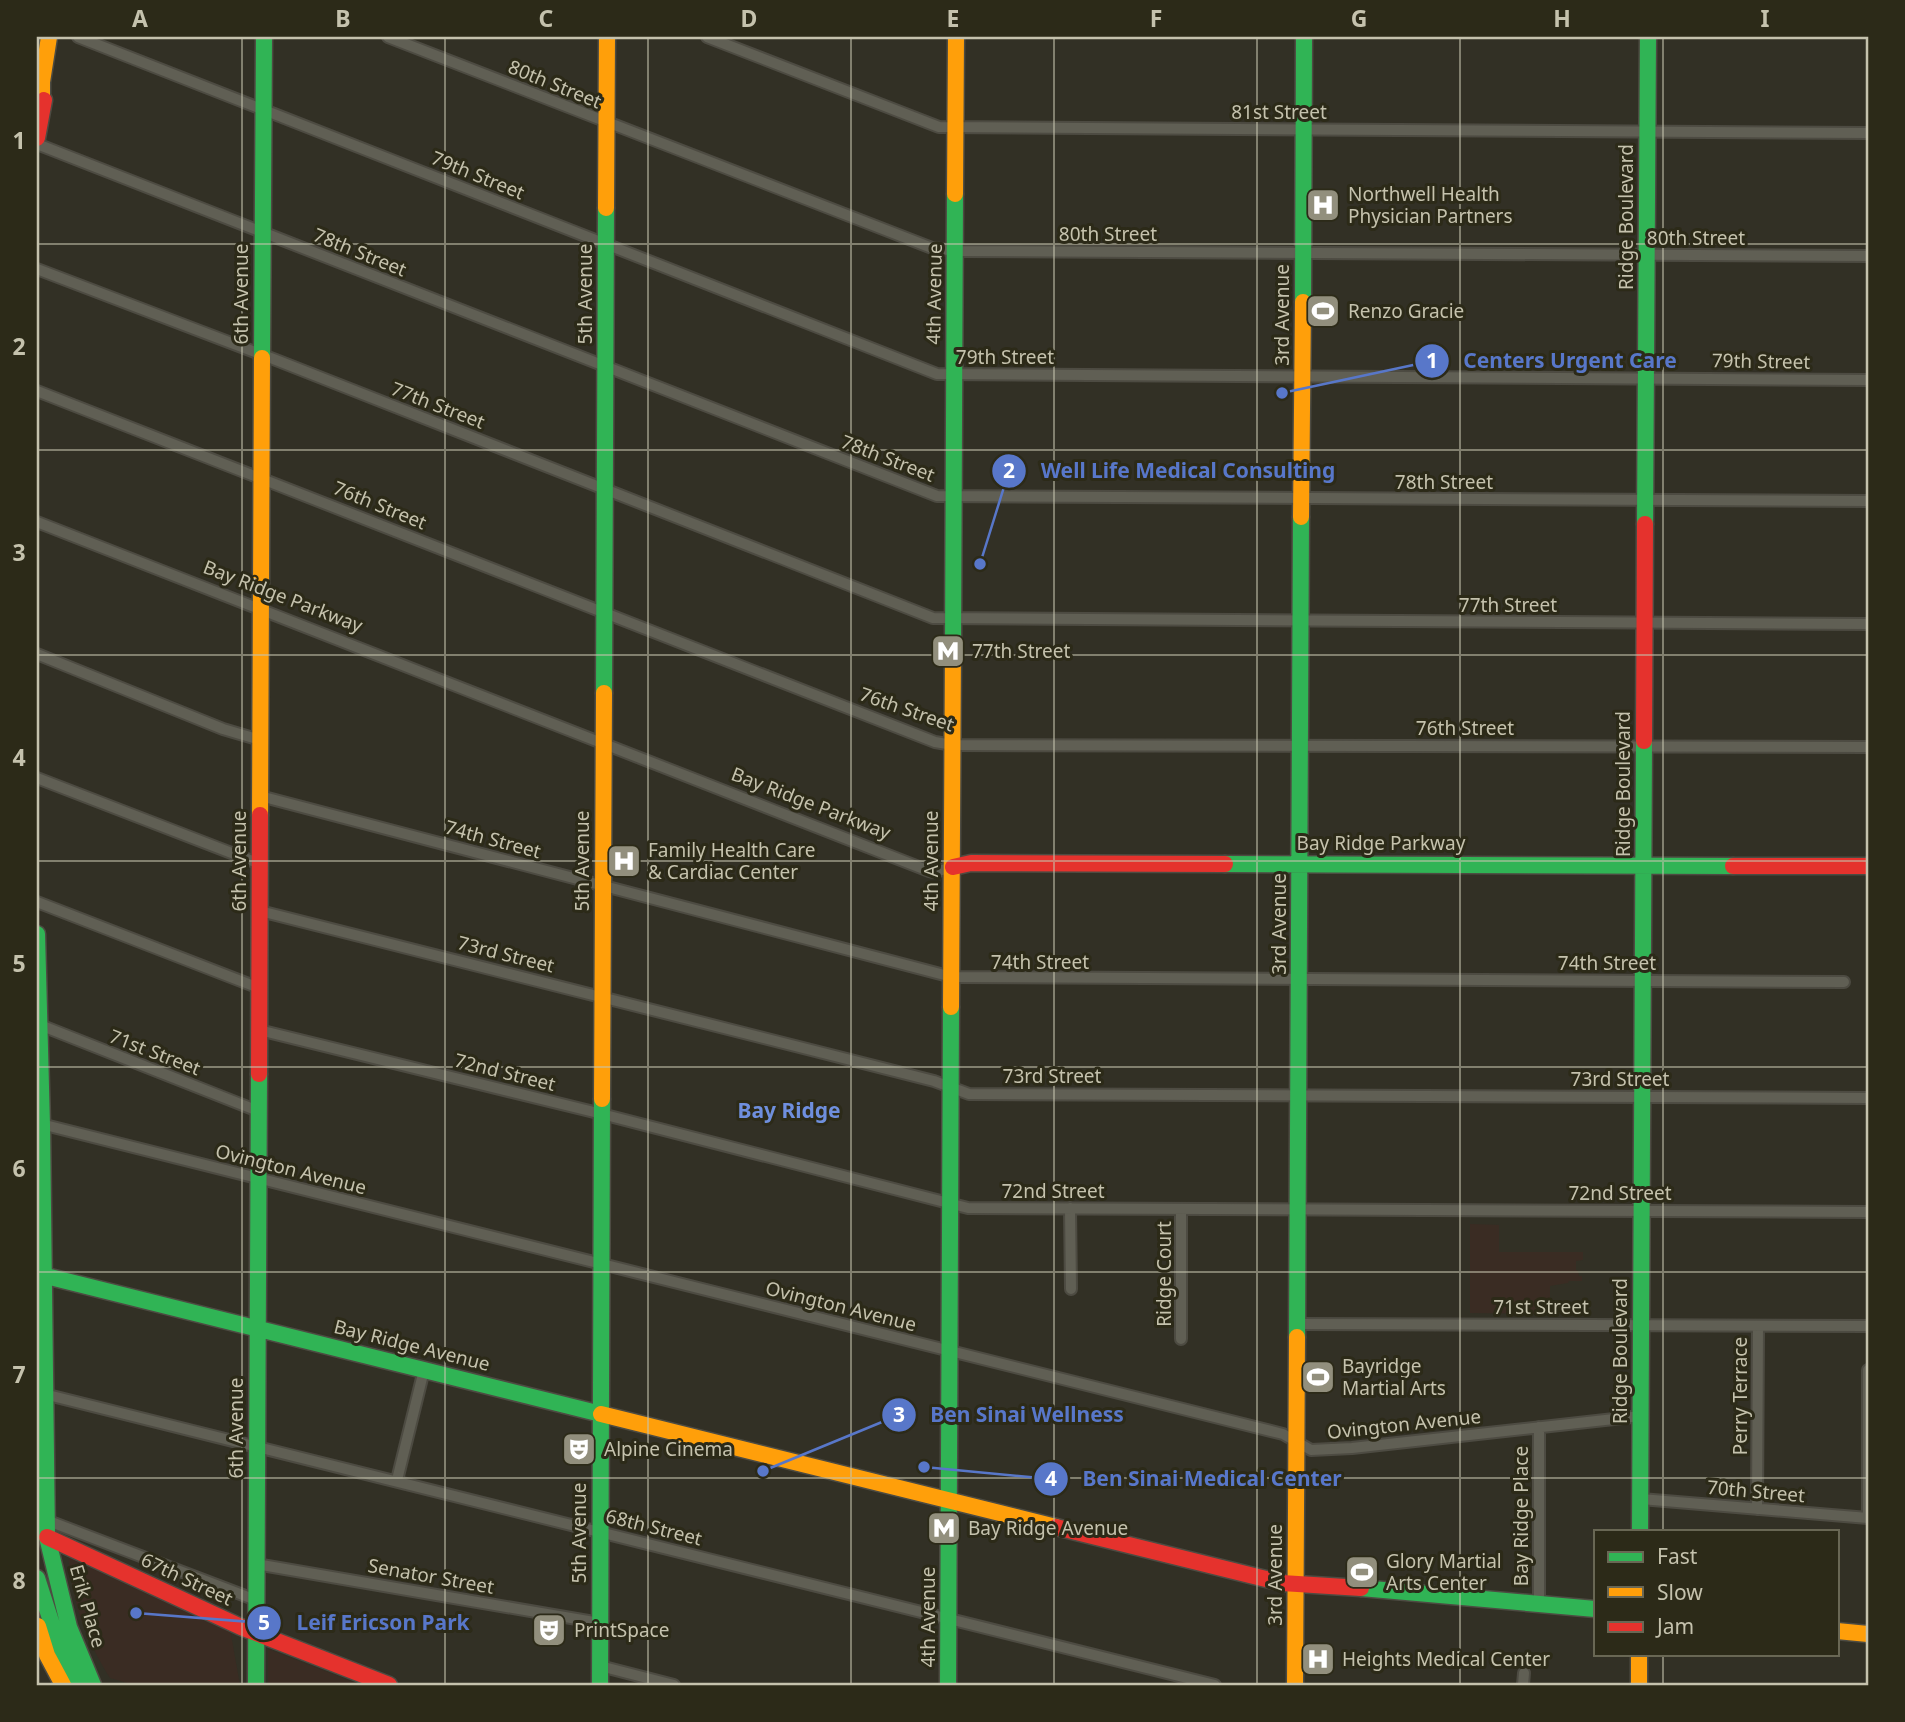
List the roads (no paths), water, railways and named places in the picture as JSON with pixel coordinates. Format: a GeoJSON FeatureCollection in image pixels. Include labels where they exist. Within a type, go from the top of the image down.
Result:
{"type":"FeatureCollection","features":[{"type":"Feature","properties":{"kind":"main road","name":"6th Avenue"},"geometry":{"type":"LineString","coordinates":[[256,1685],[264,37]]}},
{"type":"Feature","properties":{"kind":"main road","name":"5th Avenue"},"geometry":{"type":"LineString","coordinates":[[600,1685],[607,37]]}},
{"type":"Feature","properties":{"kind":"main road","name":"4th Avenue"},"geometry":{"type":"LineString","coordinates":[[948,1685],[956,37]]}},
{"type":"Feature","properties":{"kind":"main road","name":"3rd Avenue"},"geometry":{"type":"LineString","coordinates":[[1295,1685],[1304,37]]}},
{"type":"Feature","properties":{"kind":"main road","name":"Ridge Boulevard"},"geometry":{"type":"LineString","coordinates":[[1640,1530],[1648,37]]}},
{"type":"Feature","properties":{"kind":"main road"},"geometry":{"type":"LineString","coordinates":[[37,138],[42,108],[42,82],[50,39]]}},
{"type":"Feature","properties":{"kind":"main road","name":"Bay Ridge Parkway"},"geometry":{"type":"LineString","coordinates":[[953,867],[971,863],[1868,866]]}},
{"type":"Feature","properties":{"kind":"main road","name":"Erik Place"},"geometry":{"type":"LineString","coordinates":[[37,934],[46,1520],[40,1541],[69,1627],[93,1685]]}},
{"type":"Feature","properties":{"kind":"main road","name":"Bay Ridge Avenue"},"geometry":{"type":"LineString","coordinates":[[42,1275],[1282,1583],[1594,1609]]}},
{"type":"Feature","properties":{"kind":"main road","name":"67th Street"},"geometry":{"type":"LineString","coordinates":[[40,1541],[256,1633],[389,1685]]}},
{"type":"Feature","properties":{"kind":"main road"},"geometry":{"type":"LineString","coordinates":[[37,1577],[57,1640],[80,1685]]}},
{"type":"Feature","properties":{"kind":"main road"},"geometry":{"type":"LineString","coordinates":[[37,1622],[47,1655],[63,1685]]}},
{"type":"Feature","properties":{"kind":"main road"},"geometry":{"type":"LineString","coordinates":[[1839,1631],[1868,1634]]}},
{"type":"Feature","properties":{"kind":"main road"},"geometry":{"type":"LineString","coordinates":[[1639,1656],[1639,1685]]}},
{"type":"Feature","properties":{"kind":"main road"},"geometry":{"type":"LineString","coordinates":[[37,1659],[49,1685]]}},
{"type":"Feature","properties":{"kind":"street","name":"79th Street"},"geometry":{"type":"LineString","coordinates":[[78,37],[937,374],[1868,380]]}},
{"type":"Feature","properties":{"kind":"street","name":"80th Street"},"geometry":{"type":"LineString","coordinates":[[388,37],[932,248],[956,251],[1868,256]]}},
{"type":"Feature","properties":{"kind":"street","name":"81st Street"},"geometry":{"type":"LineString","coordinates":[[707,37],[939,127],[1868,133]]}},
{"type":"Feature","properties":{"kind":"street","name":"78th Street"},"geometry":{"type":"LineString","coordinates":[[37,144],[937,496],[1868,501]]}},
{"type":"Feature","properties":{"kind":"street","name":"77th Street"},"geometry":{"type":"LineString","coordinates":[[37,269],[933,618],[1868,624]]}},
{"type":"Feature","properties":{"kind":"street","name":"76th Street"},"geometry":{"type":"LineString","coordinates":[[37,391],[262,477],[604,614],[935,741],[953,745],[1868,747]]}},
{"type":"Feature","properties":{"kind":"street","name":"Bay Ridge Parkway"},"geometry":{"type":"LineString","coordinates":[[37,522],[929,871],[953,867]]}},
{"type":"Feature","properties":{"kind":"street"},"geometry":{"type":"LineString","coordinates":[[37,654],[223,729],[260,740]]}},
{"type":"Feature","properties":{"kind":"street"},"geometry":{"type":"LineString","coordinates":[[37,778],[260,864]]}},
{"type":"Feature","properties":{"kind":"street","name":"74th Street"},"geometry":{"type":"LineString","coordinates":[[260,796],[952,977],[1844,982]]}},
{"type":"Feature","properties":{"kind":"street"},"geometry":{"type":"LineString","coordinates":[[37,902],[259,988]]}},
{"type":"Feature","properties":{"kind":"street","name":"73rd Street"},"geometry":{"type":"LineString","coordinates":[[260,911],[934,1081],[969,1094],[1868,1098]]}},
{"type":"Feature","properties":{"kind":"street","name":"71st Street"},"geometry":{"type":"LineString","coordinates":[[40,1025],[258,1111]]}},
{"type":"Feature","properties":{"kind":"street","name":"72nd Street"},"geometry":{"type":"LineString","coordinates":[[259,1030],[968,1208],[1868,1212]]}},
{"type":"Feature","properties":{"kind":"street","name":"Ovington Avenue"},"geometry":{"type":"LineString","coordinates":[[39,1124],[1283,1434],[1311,1450],[1641,1416]]}},
{"type":"Feature","properties":{"kind":"street"},"geometry":{"type":"LineString","coordinates":[[1070,1208],[1072,1289]]}},
{"type":"Feature","properties":{"kind":"street","name":"Ridge Court"},"geometry":{"type":"LineString","coordinates":[[1181,1209],[1181,1339]]}},
{"type":"Feature","properties":{"kind":"street","name":"71st Street"},"geometry":{"type":"LineString","coordinates":[[1297,1324],[1868,1326]]}},
{"type":"Feature","properties":{"kind":"street","name":"Perry Terrace"},"geometry":{"type":"LineString","coordinates":[[1758,1326],[1758,1509]]}},
{"type":"Feature","properties":{"kind":"street"},"geometry":{"type":"LineString","coordinates":[[397,1480],[424,1370]]}},
{"type":"Feature","properties":{"kind":"street"},"geometry":{"type":"LineString","coordinates":[[1868,1370],[1868,1518]]}},
{"type":"Feature","properties":{"kind":"street","name":"68th Street"},"geometry":{"type":"LineString","coordinates":[[44,1394],[1215,1685]]}},
{"type":"Feature","properties":{"kind":"street","name":"Bay Ridge Place"},"geometry":{"type":"LineString","coordinates":[[1539,1427],[1539,1604]]}},
{"type":"Feature","properties":{"kind":"street","name":"70th Street"},"geometry":{"type":"LineString","coordinates":[[1640,1499],[1868,1518]]}},
{"type":"Feature","properties":{"kind":"street","name":"67th Street"},"geometry":{"type":"LineString","coordinates":[[46,1520],[256,1600]]}},
{"type":"Feature","properties":{"kind":"street","name":"Senator Street"},"geometry":{"type":"LineString","coordinates":[[256,1564],[600,1623]]}},
{"type":"Feature","properties":{"kind":"street"},"geometry":{"type":"LineString","coordinates":[[600,1666],[674,1685]]}},
{"type":"Feature","properties":{"kind":"place","name":"Northwell Health Physician Partners"},"geometry":{"type":"Point","coordinates":[1323,205]}},
{"type":"Feature","properties":{"kind":"place","name":"Renzo Gracie"},"geometry":{"type":"Point","coordinates":[1323,311]}},
{"type":"Feature","properties":{"kind":"place","name":"Centers Urgent Care"},"geometry":{"type":"Point","coordinates":[1282,393]}},
{"type":"Feature","properties":{"kind":"place","name":"Well Life Medical Consulting"},"geometry":{"type":"Point","coordinates":[980,564]}},
{"type":"Feature","properties":{"kind":"place","name":"77th Street"},"geometry":{"type":"Point","coordinates":[948,651]}},
{"type":"Feature","properties":{"kind":"place","name":"Family Health Care & Cardiac Center"},"geometry":{"type":"Point","coordinates":[624,861]}},
{"type":"Feature","properties":{"kind":"place","name":"Bayridge Martial Arts"},"geometry":{"type":"Point","coordinates":[1318,1377]}},
{"type":"Feature","properties":{"kind":"place","name":"Alpine Cinema"},"geometry":{"type":"Point","coordinates":[579,1449]}},
{"type":"Feature","properties":{"kind":"place","name":"Ben Sinai Medical Center"},"geometry":{"type":"Point","coordinates":[924,1467]}},
{"type":"Feature","properties":{"kind":"place","name":"Ben Sinai Wellness"},"geometry":{"type":"Point","coordinates":[763,1471]}},
{"type":"Feature","properties":{"kind":"place","name":"Bay Ridge Avenue"},"geometry":{"type":"Point","coordinates":[944,1528]}},
{"type":"Feature","properties":{"kind":"place","name":"Glory Martial Arts Center"},"geometry":{"type":"Point","coordinates":[1362,1572]}},
{"type":"Feature","properties":{"kind":"place","name":"Leif Ericson Park"},"geometry":{"type":"Point","coordinates":[136,1613]}},
{"type":"Feature","properties":{"kind":"place","name":"PrintSpace"},"geometry":{"type":"Point","coordinates":[549,1630]}},
{"type":"Feature","properties":{"kind":"place","name":"Heights Medical Center"},"geometry":{"type":"Point","coordinates":[1318,1659]}},
{"type":"Feature","properties":{"kind":"district","name":"Bay Ridge"},"geometry":{"type":"Point","coordinates":[789,1111]}}]}
